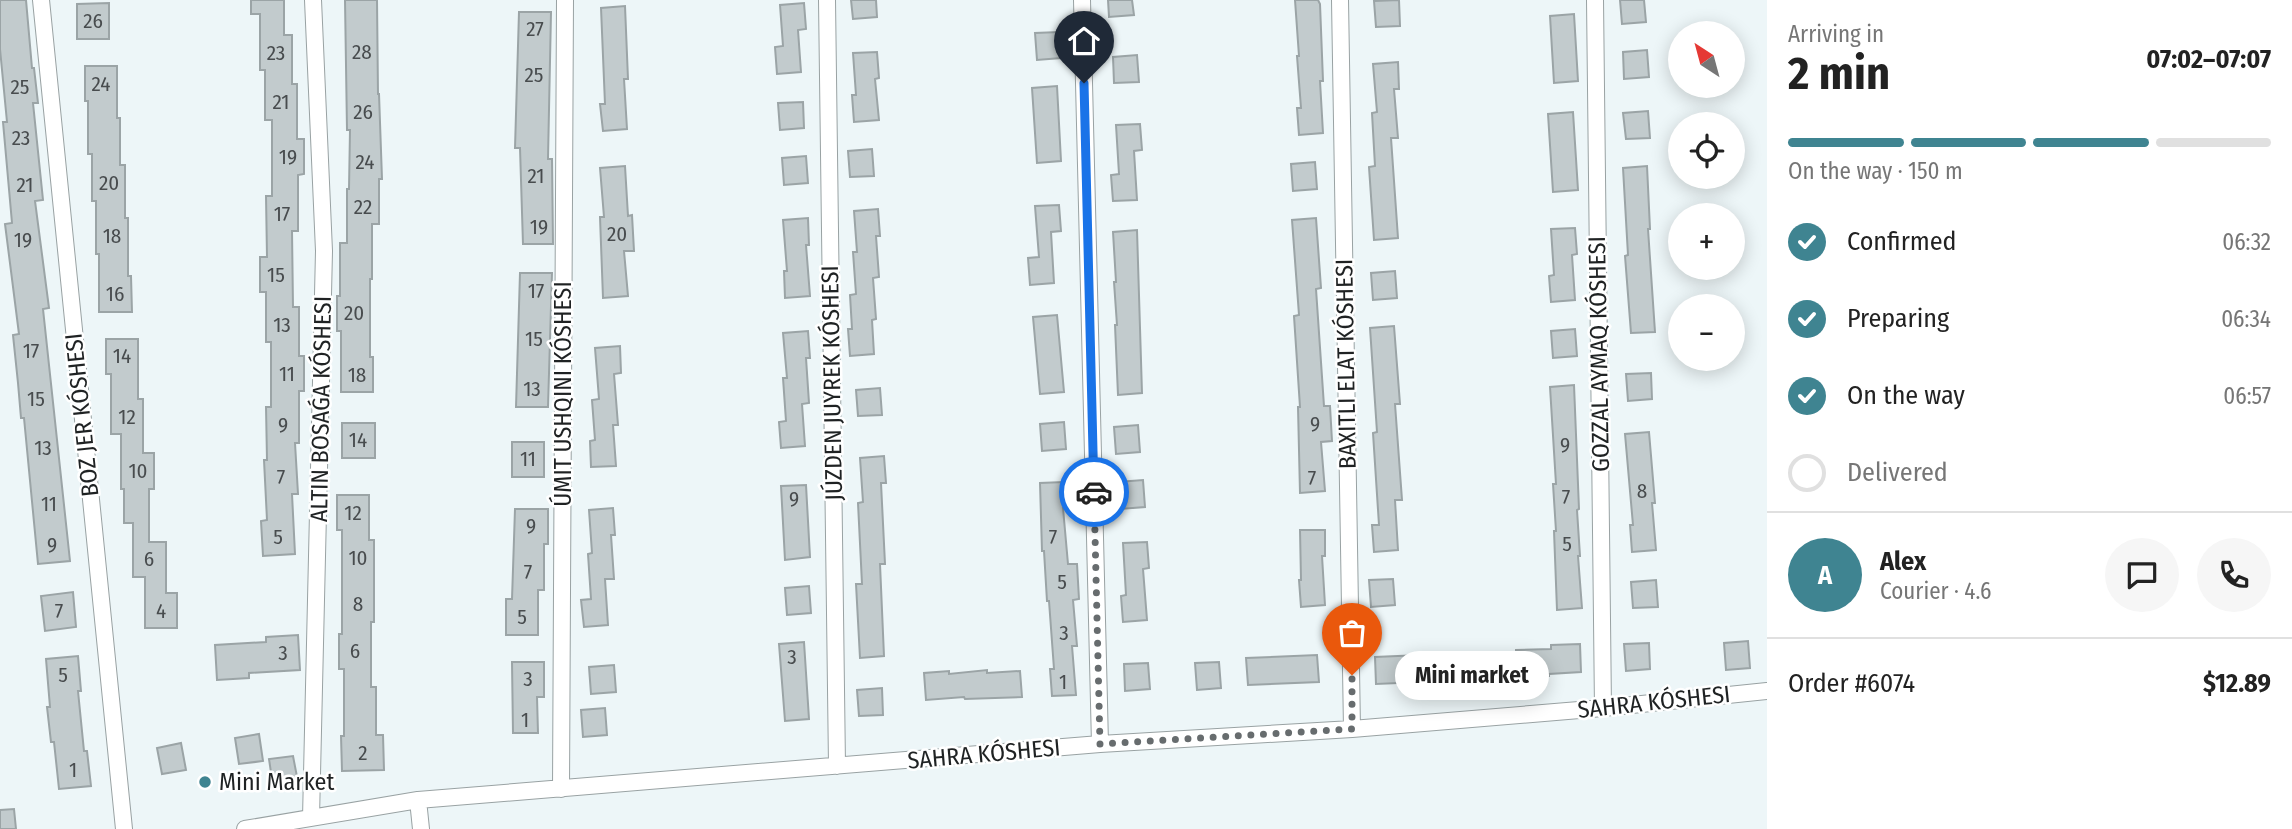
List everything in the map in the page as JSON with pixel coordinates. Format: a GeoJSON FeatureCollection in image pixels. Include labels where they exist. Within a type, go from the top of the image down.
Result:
{"type":"FeatureCollection","features":[{"type":"Feature","properties":{"kind":"street","name":"BOZ JER KÓSHESI"},"geometry":{"type":"LineString","coordinates":[[41,0],[124,829]]}},
{"type":"Feature","properties":{"kind":"street"},"geometry":{"type":"LineString","coordinates":[[311,818],[324,251],[313,0]]}},
{"type":"Feature","properties":{"kind":"street"},"geometry":{"type":"LineString","coordinates":[[561,789],[565,0]]}},
{"type":"Feature","properties":{"kind":"street","name":"JÚZDEN JUYREK KÓSHESI"},"geometry":{"type":"LineString","coordinates":[[827,0],[837,766]]}},
{"type":"Feature","properties":{"kind":"street"},"geometry":{"type":"LineString","coordinates":[[1082,0],[1100,744]]}},
{"type":"Feature","properties":{"kind":"street"},"geometry":{"type":"LineString","coordinates":[[1340,0],[1352,729]]}},
{"type":"Feature","properties":{"kind":"street","name":"GOZZAL AYMAQ KÓSHESI"},"geometry":{"type":"LineString","coordinates":[[1595,0],[1603,708]]}},
{"type":"Feature","properties":{"kind":"street","name":"SAHRA KÓSHESI"},"geometry":{"type":"LineString","coordinates":[[245,829],[418,800],[1100,744],[1352,729],[1767,691]]}},
{"type":"Feature","properties":{"kind":"street"},"geometry":{"type":"LineString","coordinates":[[418,800],[421,829]]}},
{"type":"Feature","properties":{"kind":"building"},"geometry":{"type":"Polygon","coordinates":[[[0,0],[26,0],[38,103],[33,103],[43,200],[35,201],[49,308],[43,309],[70,561],[38,564],[13,335],[19,334],[5,224],[12,223],[3,122],[7,122],[0,49],[0,0]]]}},
{"type":"Feature","properties":{"kind":"building"},"geometry":{"type":"Polygon","coordinates":[[[251,0],[284,0],[284,35],[292,35],[292,84],[297,84],[297,139],[304,139],[304,174],[298,175],[298,231],[292,231],[293,307],[299,307],[299,356],[304,356],[304,391],[299,391],[299,443],[295,443],[298,494],[292,494],[295,554],[263,556],[261,521],[267,520],[264,460],[267,460],[266,407],[271,407],[271,342],[266,342],[266,292],[260,292],[260,257],[267,257],[266,196],[272,196],[272,120],[265,120],[265,70],[260,70],[260,14],[251,14],[251,0]]]}},
{"type":"Feature","properties":{"kind":"building"},"geometry":{"type":"Polygon","coordinates":[[[345,0],[377,0],[382,179],[379,179],[379,224],[372,224],[370,357],[373,357],[373,392],[341,392],[341,331],[337,331],[337,296],[340,296],[340,243],[347,243],[350,130],[347,130],[345,0]]]}},
{"type":"Feature","properties":{"kind":"building"},"geometry":{"type":"Polygon","coordinates":[[[851,0],[876,0],[877,17],[853,19],[851,0]]]}},
{"type":"Feature","properties":{"kind":"building"},"geometry":{"type":"Polygon","coordinates":[[[1108,0],[1132,0],[1134,15],[1109,17],[1108,0]]]}},
{"type":"Feature","properties":{"kind":"building"},"geometry":{"type":"Polygon","coordinates":[[[1295,0],[1318,0],[1320,4],[1323,133],[1299,135],[1297,108],[1301,108],[1295,0]]]}},
{"type":"Feature","properties":{"kind":"building"},"geometry":{"type":"Polygon","coordinates":[[[1399,0],[1400,26],[1376,27],[1374,1],[1399,0]]]}},
{"type":"Feature","properties":{"kind":"building"},"geometry":{"type":"Polygon","coordinates":[[[1620,0],[1644,0],[1646,22],[1622,24],[1620,0]]]}},
{"type":"Feature","properties":{"kind":"building"},"geometry":{"type":"Polygon","coordinates":[[[109,3],[109,39],[77,39],[77,4],[109,3]]]}},
{"type":"Feature","properties":{"kind":"building"},"geometry":{"type":"Polygon","coordinates":[[[804,3],[806,29],[798,30],[801,72],[777,74],[775,47],[783,46],[780,5],[804,3]]]}},
{"type":"Feature","properties":{"kind":"building"},"geometry":{"type":"Polygon","coordinates":[[[625,6],[628,79],[624,79],[627,129],[603,131],[600,104],[605,104],[601,8],[625,6]]]}},
{"type":"Feature","properties":{"kind":"building"},"geometry":{"type":"Polygon","coordinates":[[[519,12],[551,12],[548,159],[552,159],[553,244],[523,244],[520,148],[515,148],[519,12]]]}},
{"type":"Feature","properties":{"kind":"building"},"geometry":{"type":"Polygon","coordinates":[[[1574,14],[1578,81],[1554,83],[1550,16],[1574,14]]]}},
{"type":"Feature","properties":{"kind":"building"},"geometry":{"type":"Polygon","coordinates":[[[1059,32],[1061,58],[1037,60],[1035,33],[1059,32]]]}},
{"type":"Feature","properties":{"kind":"building"},"geometry":{"type":"Polygon","coordinates":[[[1647,50],[1649,77],[1624,79],[1623,52],[1647,50]]]}},
{"type":"Feature","properties":{"kind":"building"},"geometry":{"type":"Polygon","coordinates":[[[877,52],[879,78],[875,79],[879,120],[854,122],[852,95],[856,95],[853,53],[877,52]]]}},
{"type":"Feature","properties":{"kind":"building"},"geometry":{"type":"Polygon","coordinates":[[[1137,55],[1139,82],[1114,83],[1113,57],[1137,55]]]}},
{"type":"Feature","properties":{"kind":"building"},"geometry":{"type":"Polygon","coordinates":[[[1398,62],[1399,89],[1394,89],[1398,138],[1391,138],[1398,238],[1374,240],[1369,167],[1375,166],[1372,113],[1377,112],[1373,64],[1398,62]]]}},
{"type":"Feature","properties":{"kind":"building"},"geometry":{"type":"Polygon","coordinates":[[[85,66],[117,66],[117,118],[120,118],[120,165],[125,165],[125,218],[128,218],[128,276],[131,276],[132,312],[99,312],[96,201],[92,201],[92,154],[88,154],[85,66]]]}},
{"type":"Feature","properties":{"kind":"building"},"geometry":{"type":"Polygon","coordinates":[[[1057,86],[1061,161],[1037,163],[1032,88],[1057,86]]]}},
{"type":"Feature","properties":{"kind":"building"},"geometry":{"type":"Polygon","coordinates":[[[803,102],[804,128],[780,130],[778,103],[803,102]]]}},
{"type":"Feature","properties":{"kind":"building"},"geometry":{"type":"Polygon","coordinates":[[[1648,111],[1650,138],[1626,139],[1623,113],[1648,111]]]}},
{"type":"Feature","properties":{"kind":"building"},"geometry":{"type":"Polygon","coordinates":[[[1573,112],[1578,190],[1553,192],[1548,114],[1573,112]]]}},
{"type":"Feature","properties":{"kind":"building"},"geometry":{"type":"Polygon","coordinates":[[[1140,124],[1142,150],[1134,151],[1137,200],[1113,201],[1111,175],[1119,174],[1116,125],[1140,124]]]}},
{"type":"Feature","properties":{"kind":"building"},"geometry":{"type":"Polygon","coordinates":[[[872,149],[874,176],[850,177],[848,151],[872,149]]]}},
{"type":"Feature","properties":{"kind":"building"},"geometry":{"type":"Polygon","coordinates":[[[806,156],[808,183],[784,185],[782,158],[806,156]]]}},
{"type":"Feature","properties":{"kind":"building"},"geometry":{"type":"Polygon","coordinates":[[[1315,162],[1317,189],[1293,191],[1291,164],[1315,162]]]}},
{"type":"Feature","properties":{"kind":"building"},"geometry":{"type":"Polygon","coordinates":[[[625,166],[628,216],[632,215],[634,251],[624,251],[628,296],[603,298],[600,217],[604,217],[600,168],[625,166]]]}},
{"type":"Feature","properties":{"kind":"building"},"geometry":{"type":"Polygon","coordinates":[[[1647,166],[1655,332],[1631,333],[1625,256],[1628,255],[1623,168],[1647,166]]]}},
{"type":"Feature","properties":{"kind":"building"},"geometry":{"type":"Polygon","coordinates":[[[1059,205],[1061,231],[1051,232],[1054,283],[1030,285],[1028,258],[1039,257],[1035,206],[1059,205]]]}},
{"type":"Feature","properties":{"kind":"building"},"geometry":{"type":"Polygon","coordinates":[[[878,209],[880,236],[876,236],[879,277],[873,278],[876,319],[872,320],[874,354],[850,356],[850,295],[856,294],[854,211],[878,209]]]}},
{"type":"Feature","properties":{"kind":"building"},"geometry":{"type":"Polygon","coordinates":[[[808,218],[809,245],[806,245],[810,296],[785,298],[784,271],[787,271],[783,220],[808,218]]]}},
{"type":"Feature","properties":{"kind":"building"},"geometry":{"type":"Polygon","coordinates":[[[1316,218],[1321,288],[1316,289],[1324,406],[1330,406],[1332,441],[1321,442],[1325,491],[1300,493],[1300,407],[1294,316],[1299,315],[1292,220],[1316,218]]]}},
{"type":"Feature","properties":{"kind":"building"},"geometry":{"type":"Polygon","coordinates":[[[1575,228],[1577,254],[1572,255],[1575,300],[1551,302],[1549,276],[1554,275],[1551,229],[1575,228]]]}},
{"type":"Feature","properties":{"kind":"building"},"geometry":{"type":"Polygon","coordinates":[[[1137,230],[1142,393],[1118,395],[1113,232],[1137,230]]]}},
{"type":"Feature","properties":{"kind":"building"},"geometry":{"type":"Polygon","coordinates":[[[1395,271],[1397,298],[1373,300],[1371,273],[1395,271]]]}},
{"type":"Feature","properties":{"kind":"building"},"geometry":{"type":"Polygon","coordinates":[[[520,273],[552,273],[548,407],[516,407],[520,273]]]}},
{"type":"Feature","properties":{"kind":"building"},"geometry":{"type":"Polygon","coordinates":[[[1057,315],[1064,392],[1040,394],[1033,317],[1057,315]]]}},
{"type":"Feature","properties":{"kind":"building"},"geometry":{"type":"Polygon","coordinates":[[[1394,326],[1400,404],[1395,404],[1402,500],[1395,500],[1398,550],[1374,552],[1372,525],[1379,525],[1373,433],[1377,432],[1370,328],[1394,326]]]}},
{"type":"Feature","properties":{"kind":"building"},"geometry":{"type":"Polygon","coordinates":[[[1575,329],[1577,356],[1553,358],[1551,331],[1575,329]]]}},
{"type":"Feature","properties":{"kind":"building"},"geometry":{"type":"Polygon","coordinates":[[[808,331],[810,358],[806,358],[809,403],[802,404],[805,446],[781,448],[779,422],[786,421],[783,378],[787,378],[783,333],[808,331]]]}},
{"type":"Feature","properties":{"kind":"building"},"geometry":{"type":"Polygon","coordinates":[[[106,339],[138,339],[138,399],[143,399],[143,453],[154,453],[154,489],[149,489],[149,542],[166,542],[166,593],[177,593],[177,628],[145,628],[145,577],[133,577],[133,523],[124,523],[121,434],[111,434],[111,374],[106,374],[106,339]]]}},
{"type":"Feature","properties":{"kind":"building"},"geometry":{"type":"Polygon","coordinates":[[[620,346],[621,373],[614,374],[618,425],[613,425],[616,466],[591,467],[590,441],[595,440],[592,400],[599,399],[595,348],[620,346]]]}},
{"type":"Feature","properties":{"kind":"building"},"geometry":{"type":"Polygon","coordinates":[[[1651,373],[1652,399],[1628,401],[1626,374],[1651,373]]]}},
{"type":"Feature","properties":{"kind":"building"},"geometry":{"type":"Polygon","coordinates":[[[1574,385],[1578,556],[1582,608],[1557,610],[1553,484],[1556,484],[1550,387],[1574,385]]]}},
{"type":"Feature","properties":{"kind":"building"},"geometry":{"type":"Polygon","coordinates":[[[880,388],[882,415],[858,416],[856,390],[880,388]]]}},
{"type":"Feature","properties":{"kind":"building"},"geometry":{"type":"Polygon","coordinates":[[[1064,422],[1066,449],[1042,451],[1040,424],[1064,422]]]}},
{"type":"Feature","properties":{"kind":"building"},"geometry":{"type":"Polygon","coordinates":[[[342,423],[375,423],[375,458],[342,458],[342,423]]]}},
{"type":"Feature","properties":{"kind":"building"},"geometry":{"type":"Polygon","coordinates":[[[1138,425],[1140,452],[1116,454],[1114,427],[1138,425]]]}},
{"type":"Feature","properties":{"kind":"building"},"geometry":{"type":"Polygon","coordinates":[[[1649,432],[1656,550],[1632,552],[1630,525],[1633,525],[1625,434],[1649,432]]]}},
{"type":"Feature","properties":{"kind":"building"},"geometry":{"type":"Polygon","coordinates":[[[512,442],[544,442],[544,477],[512,477],[512,442]]]}},
{"type":"Feature","properties":{"kind":"building"},"geometry":{"type":"Polygon","coordinates":[[[884,456],[886,483],[881,483],[885,564],[880,564],[884,656],[860,658],[856,584],[862,584],[858,503],[863,502],[860,458],[884,456]]]}},
{"type":"Feature","properties":{"kind":"building"},"geometry":{"type":"Polygon","coordinates":[[[1143,480],[1145,507],[1120,509],[1118,482],[1143,480]]]}},
{"type":"Feature","properties":{"kind":"building"},"geometry":{"type":"Polygon","coordinates":[[[1064,482],[1066,508],[1063,508],[1068,564],[1077,564],[1079,599],[1073,600],[1077,646],[1072,646],[1076,695],[1052,696],[1050,669],[1054,669],[1042,551],[1040,483],[1064,482]]]}},
{"type":"Feature","properties":{"kind":"building"},"geometry":{"type":"Polygon","coordinates":[[[806,485],[810,557],[785,560],[781,486],[806,485]]]}},
{"type":"Feature","properties":{"kind":"building"},"geometry":{"type":"Polygon","coordinates":[[[337,495],[369,495],[369,540],[374,540],[371,687],[376,687],[376,735],[383,735],[384,770],[342,771],[344,669],[339,669],[339,634],[342,634],[342,530],[337,530],[337,495]]]}},
{"type":"Feature","properties":{"kind":"building"},"geometry":{"type":"Polygon","coordinates":[[[613,508],[615,535],[611,535],[614,579],[605,579],[608,625],[584,627],[581,600],[591,599],[589,510],[613,508]]]}},
{"type":"Feature","properties":{"kind":"building"},"geometry":{"type":"Polygon","coordinates":[[[515,509],[548,509],[548,544],[544,544],[544,590],[538,590],[538,635],[506,635],[506,599],[512,599],[515,509]]]}},
{"type":"Feature","properties":{"kind":"building"},"geometry":{"type":"Polygon","coordinates":[[[1300,530],[1325,530],[1325,556],[1322,556],[1325,605],[1301,607],[1300,530]]]}},
{"type":"Feature","properties":{"kind":"building"},"geometry":{"type":"Polygon","coordinates":[[[1147,542],[1149,568],[1143,569],[1147,620],[1123,622],[1121,596],[1126,595],[1123,543],[1147,542]]]}},
{"type":"Feature","properties":{"kind":"building"},"geometry":{"type":"Polygon","coordinates":[[[1393,579],[1395,605],[1371,607],[1369,580],[1393,579]]]}},
{"type":"Feature","properties":{"kind":"building"},"geometry":{"type":"Polygon","coordinates":[[[1656,580],[1658,607],[1633,608],[1631,582],[1656,580]]]}},
{"type":"Feature","properties":{"kind":"building"},"geometry":{"type":"Polygon","coordinates":[[[809,586],[811,613],[787,615],[785,588],[809,586]]]}},
{"type":"Feature","properties":{"kind":"building"},"geometry":{"type":"Polygon","coordinates":[[[73,592],[76,627],[45,631],[41,596],[73,592]]]}},
{"type":"Feature","properties":{"kind":"building"},"geometry":{"type":"Polygon","coordinates":[[[298,635],[300,670],[249,673],[249,678],[217,680],[215,645],[266,642],[266,637],[298,635]]]}},
{"type":"Feature","properties":{"kind":"building"},"geometry":{"type":"Polygon","coordinates":[[[1748,641],[1750,668],[1726,670],[1724,643],[1748,641]]]}},
{"type":"Feature","properties":{"kind":"building"},"geometry":{"type":"Polygon","coordinates":[[[804,642],[809,719],[785,721],[779,644],[804,642]]]}},
{"type":"Feature","properties":{"kind":"building"},"geometry":{"type":"Polygon","coordinates":[[[1649,643],[1650,669],[1626,671],[1624,644],[1649,643]]]}},
{"type":"Feature","properties":{"kind":"building"},"geometry":{"type":"Polygon","coordinates":[[[1580,644],[1581,672],[1501,677],[1501,683],[1469,684],[1469,680],[1376,684],[1375,657],[1444,654],[1444,658],[1516,656],[1516,650],[1551,649],[1551,645],[1580,644]]]}},
{"type":"Feature","properties":{"kind":"building"},"geometry":{"type":"Polygon","coordinates":[[[1317,655],[1319,682],[1248,685],[1246,658],[1317,655]]]}},
{"type":"Feature","properties":{"kind":"building"},"geometry":{"type":"Polygon","coordinates":[[[78,656],[81,691],[78,691],[84,751],[87,751],[91,786],[59,789],[47,707],[50,707],[46,659],[78,656]]]}},
{"type":"Feature","properties":{"kind":"building"},"geometry":{"type":"Polygon","coordinates":[[[512,662],[544,662],[544,697],[537,697],[538,733],[513,733],[512,662]]]}},
{"type":"Feature","properties":{"kind":"building"},"geometry":{"type":"Polygon","coordinates":[[[1219,662],[1221,688],[1197,690],[1195,663],[1219,662]]]}},
{"type":"Feature","properties":{"kind":"building"},"geometry":{"type":"Polygon","coordinates":[[[1148,663],[1150,689],[1125,691],[1124,664],[1148,663]]]}},
{"type":"Feature","properties":{"kind":"building"},"geometry":{"type":"Polygon","coordinates":[[[614,665],[616,692],[591,694],[589,667],[614,665]]]}},
{"type":"Feature","properties":{"kind":"building"},"geometry":{"type":"Polygon","coordinates":[[[987,670],[987,673],[1020,671],[1022,697],[926,700],[924,673],[949,671],[949,674],[987,670]]]}},
{"type":"Feature","properties":{"kind":"building"},"geometry":{"type":"Polygon","coordinates":[[[882,688],[883,715],[859,716],[857,690],[882,688]]]}},
{"type":"Feature","properties":{"kind":"building"},"geometry":{"type":"Polygon","coordinates":[[[605,708],[607,735],[583,737],[581,710],[605,708]]]}},
{"type":"Feature","properties":{"kind":"building"},"geometry":{"type":"Polygon","coordinates":[[[259,734],[263,761],[239,764],[235,738],[259,734]]]}},
{"type":"Feature","properties":{"kind":"building"},"geometry":{"type":"Polygon","coordinates":[[[181,743],[186,770],[162,774],[157,748],[181,743]]]}},
{"type":"Feature","properties":{"kind":"building"},"geometry":{"type":"Polygon","coordinates":[[[293,756],[298,782],[273,786],[269,759],[293,756]]]}},
{"type":"Feature","properties":{"kind":"building"},"geometry":{"type":"Polygon","coordinates":[[[14,809],[16,829],[0,829],[0,810],[14,809]]]}},
{"type":"Feature","properties":{"kind":"way so far"},"geometry":{"type":"LineString","coordinates":[[1094,492],[1100,744],[1352,729],[1352,675]]}},
{"type":"Feature","properties":{"kind":"place","name":"Mini market"},"geometry":{"type":"Point","coordinates":[1352,675]}},
{"type":"Feature","properties":{"kind":"place","name":"Mini Market"},"geometry":{"type":"Point","coordinates":[205,782]}},
{"type":"Feature","properties":{"kind":"route"},"geometry":{"type":"LineString","coordinates":[[1084,83],[1094,492]]}}]}
